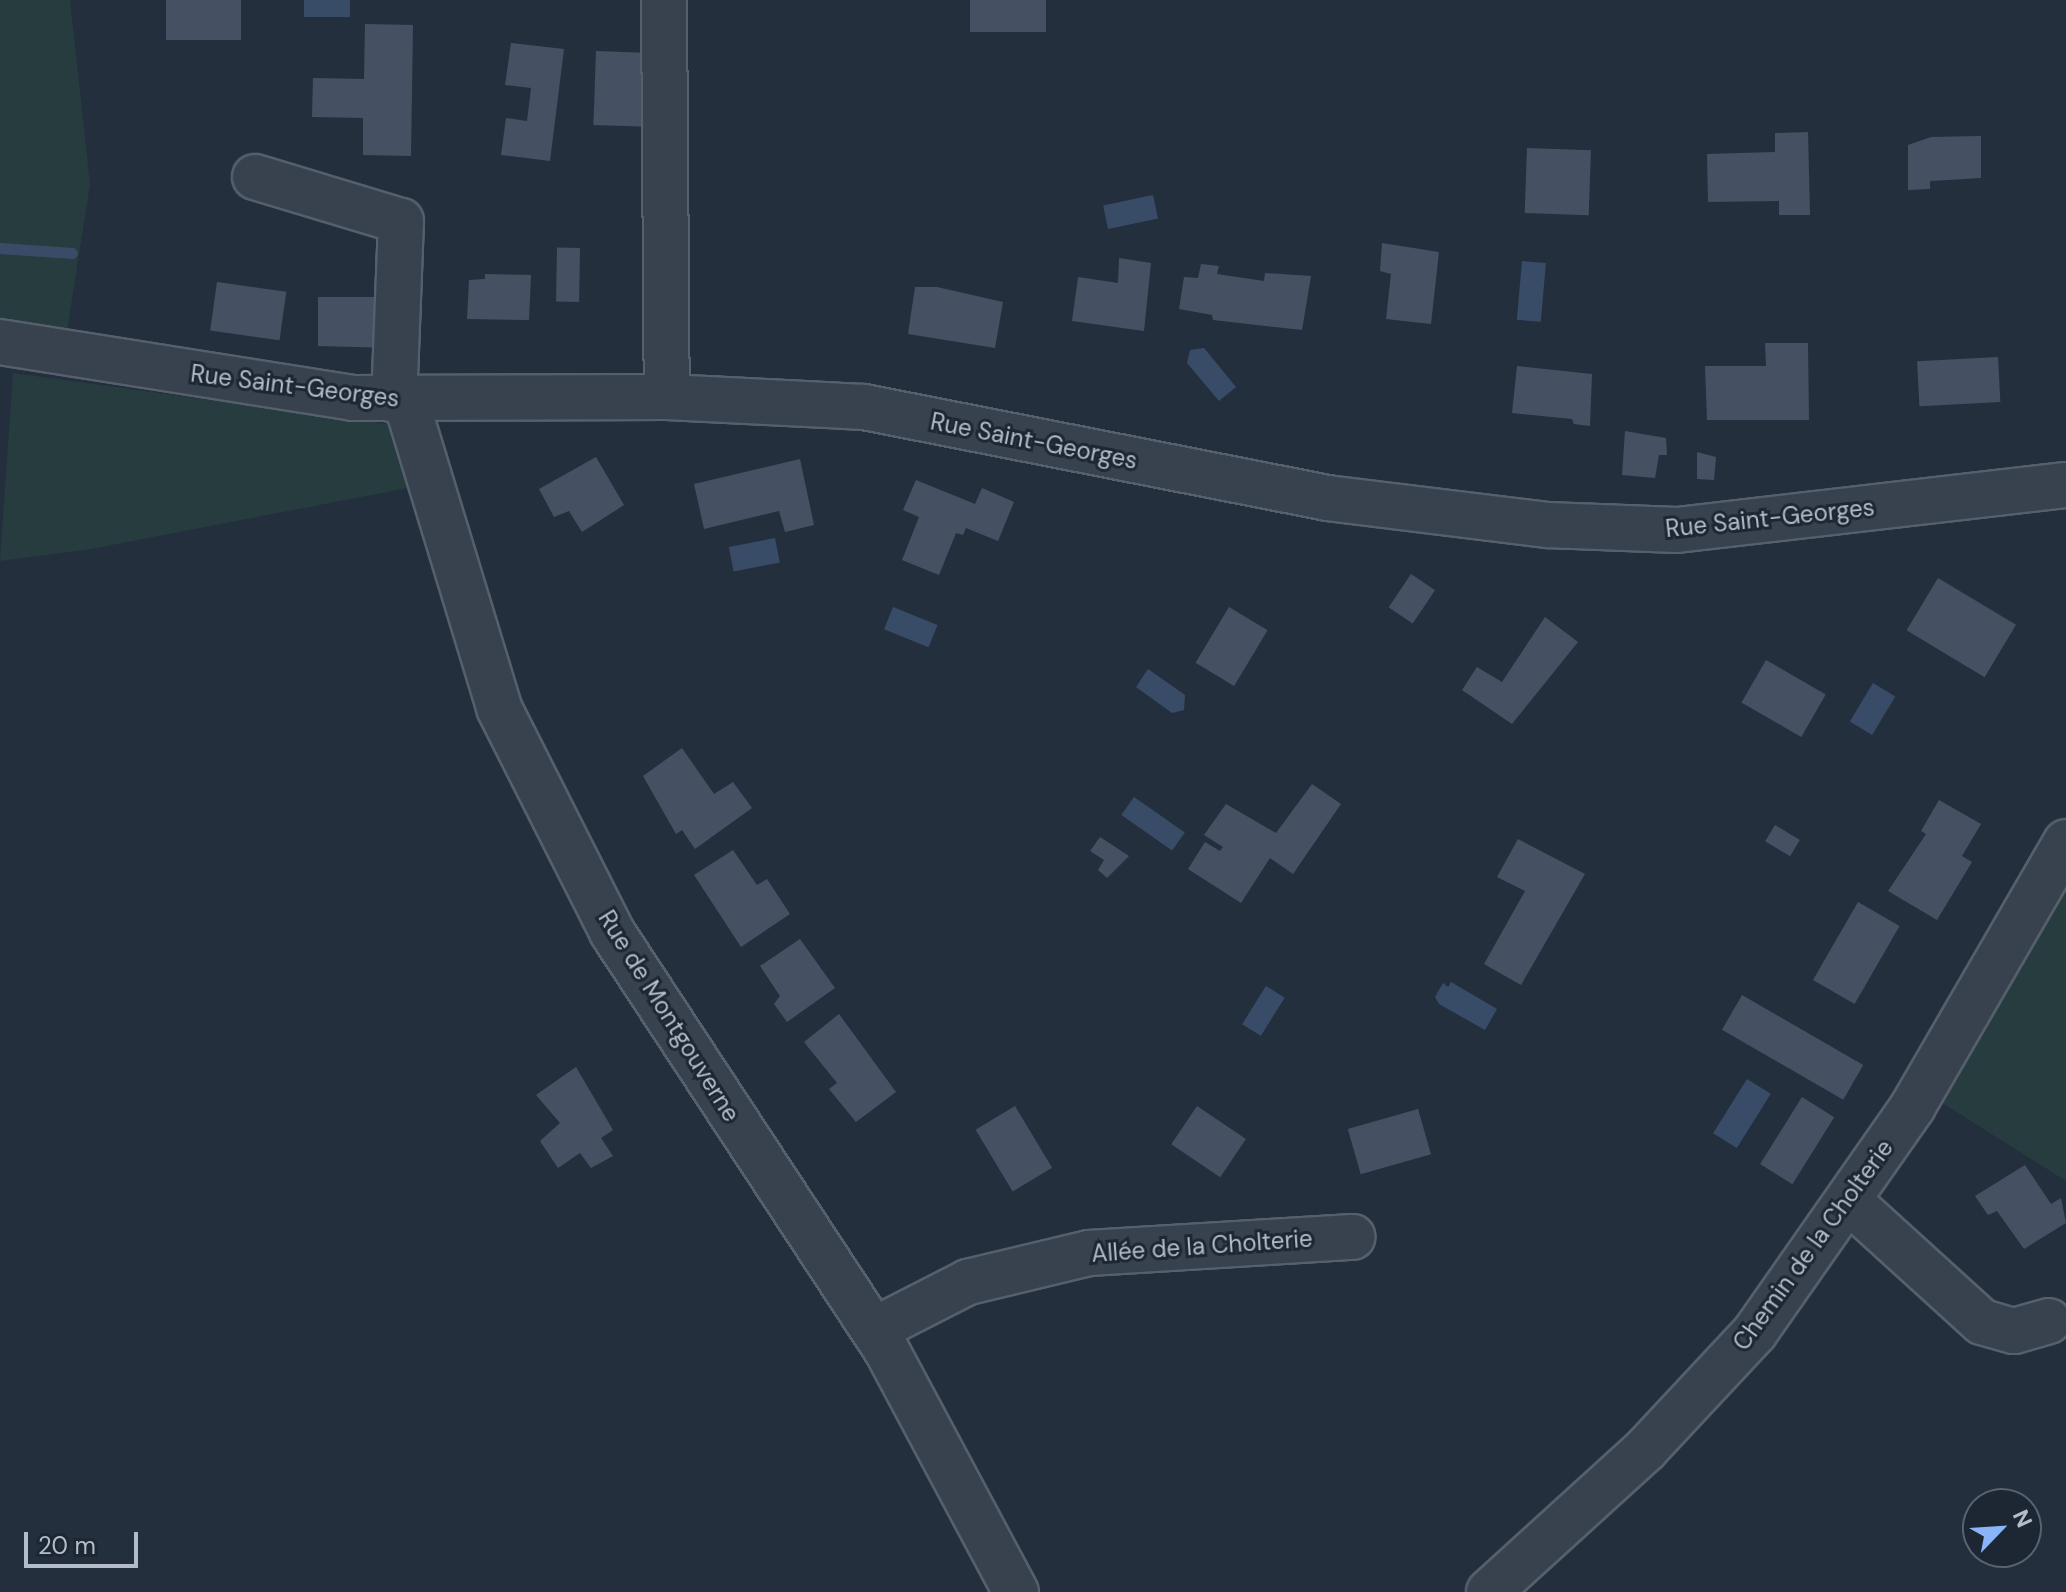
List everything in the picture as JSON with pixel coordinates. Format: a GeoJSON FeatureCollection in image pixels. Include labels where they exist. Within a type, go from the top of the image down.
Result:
{"type":"FeatureCollection","features":[{"type":"Feature","properties":{"kind":"street"},"geometry":{"type":"LineString","coordinates":[[664,0],[667,397]]}},
{"type":"Feature","properties":{"kind":"street","name":"Rue de Montgouverne"},"geometry":{"type":"LineString","coordinates":[[255,177],[401,221],[400,400],[481,659],[531,773],[612,932],[874,1330],[1016,1592]]}},
{"type":"Feature","properties":{"kind":"street","name":"Rue Saint-Georges"},"geometry":{"type":"LineString","coordinates":[[0,342],[310,393],[400,400],[667,397],[864,407],[1327,498],[1548,525],[1677,530],[2066,485]]}},
{"type":"Feature","properties":{"kind":"street","name":"Chemin de la Cholterie"},"geometry":{"type":"LineString","coordinates":[[1489,1592],[1646,1449],[1755,1332],[1850,1202],[1958,1031],[2066,842]]}},
{"type":"Feature","properties":{"kind":"street"},"geometry":{"type":"LineString","coordinates":[[1850,1202],[1982,1322],[2032,1326]]}},
{"type":"Feature","properties":{"kind":"street","name":"Allée de la Cholterie"},"geometry":{"type":"LineString","coordinates":[[874,1330],[968,1282],[1089,1253],[1353,1237]]}},
{"type":"Feature","properties":{"kind":"green space"},"geometry":{"type":"Polygon","coordinates":[[[0,0],[70,0],[90,184],[64,351],[0,342],[0,0]]]}},
{"type":"Feature","properties":{"kind":"green space"},"geometry":{"type":"Polygon","coordinates":[[[13,373],[394,425],[413,487],[91,549],[0,561],[13,373]]]}},
{"type":"Feature","properties":{"kind":"green space"},"geometry":{"type":"Polygon","coordinates":[[[2066,869],[2066,1181],[1936,1099],[2066,869]]]}},
{"type":"Feature","properties":{"kind":"water"},"geometry":{"type":"Polygon","coordinates":[[[304,0],[350,0],[350,17],[304,17],[304,0]]]}},
{"type":"Feature","properties":{"kind":"water"},"geometry":{"type":"Polygon","coordinates":[[[1153,195],[1158,218],[1108,229],[1103,206],[1153,195]]]}},
{"type":"Feature","properties":{"kind":"water"},"geometry":{"type":"Polygon","coordinates":[[[1522,261],[1546,263],[1541,322],[1517,320],[1522,261]]]}},
{"type":"Feature","properties":{"kind":"water"},"geometry":{"type":"Polygon","coordinates":[[[1204,348],[1236,387],[1219,401],[1187,363],[1190,350],[1204,348]]]}},
{"type":"Feature","properties":{"kind":"water"},"geometry":{"type":"Polygon","coordinates":[[[775,538],[780,563],[734,572],[729,547],[775,538]]]}},
{"type":"Feature","properties":{"kind":"water"},"geometry":{"type":"Polygon","coordinates":[[[893,607],[938,625],[929,647],[884,629],[893,607]]]}},
{"type":"Feature","properties":{"kind":"water"},"geometry":{"type":"Polygon","coordinates":[[[1148,669],[1185,695],[1184,710],[1172,713],[1136,687],[1148,669]]]}},
{"type":"Feature","properties":{"kind":"water"},"geometry":{"type":"Polygon","coordinates":[[[1873,683],[1895,696],[1872,735],[1850,722],[1873,683]]]}},
{"type":"Feature","properties":{"kind":"water"},"geometry":{"type":"Polygon","coordinates":[[[1134,797],[1185,833],[1172,851],[1121,815],[1134,797]]]}},
{"type":"Feature","properties":{"kind":"water"},"geometry":{"type":"Polygon","coordinates":[[[1451,982],[1497,1009],[1485,1030],[1439,1004],[1435,997],[1443,983],[1448,987],[1451,982]]]}},
{"type":"Feature","properties":{"kind":"water"},"geometry":{"type":"Polygon","coordinates":[[[1266,986],[1285,998],[1261,1036],[1242,1024],[1266,986]]]}},
{"type":"Feature","properties":{"kind":"water"},"geometry":{"type":"Polygon","coordinates":[[[1747,1079],[1771,1094],[1737,1148],[1713,1133],[1747,1079]]]}},
{"type":"Feature","properties":{"kind":"building"},"geometry":{"type":"Polygon","coordinates":[[[166,0],[241,0],[241,40],[166,40],[166,0]]]}},
{"type":"Feature","properties":{"kind":"building"},"geometry":{"type":"Polygon","coordinates":[[[970,0],[1046,0],[1046,32],[970,32],[970,0]]]}},
{"type":"Feature","properties":{"kind":"building"},"geometry":{"type":"Polygon","coordinates":[[[365,24],[413,25],[411,156],[363,155],[363,118],[312,117],[313,78],[364,79],[365,24]]]}},
{"type":"Feature","properties":{"kind":"building"},"geometry":{"type":"Polygon","coordinates":[[[511,43],[564,49],[550,161],[501,155],[506,118],[527,121],[531,88],[505,85],[511,43]]]}},
{"type":"Feature","properties":{"kind":"building"},"geometry":{"type":"Polygon","coordinates":[[[596,51],[651,53],[648,127],[593,125],[596,51]]]}},
{"type":"Feature","properties":{"kind":"building"},"geometry":{"type":"Polygon","coordinates":[[[1808,132],[1810,215],[1779,215],[1779,201],[1708,202],[1707,154],[1775,152],[1775,133],[1808,132]]]}},
{"type":"Feature","properties":{"kind":"building"},"geometry":{"type":"Polygon","coordinates":[[[1981,136],[1981,178],[1930,181],[1930,189],[1908,190],[1908,145],[1931,137],[1981,136]]]}},
{"type":"Feature","properties":{"kind":"building"},"geometry":{"type":"Polygon","coordinates":[[[1527,148],[1591,150],[1589,215],[1525,213],[1527,148]]]}},
{"type":"Feature","properties":{"kind":"building"},"geometry":{"type":"Polygon","coordinates":[[[1382,243],[1439,252],[1431,324],[1386,319],[1391,274],[1380,271],[1382,243]]]}},
{"type":"Feature","properties":{"kind":"building"},"geometry":{"type":"Polygon","coordinates":[[[557,248],[580,248],[579,302],[556,302],[557,248]]]}},
{"type":"Feature","properties":{"kind":"building"},"geometry":{"type":"Polygon","coordinates":[[[1119,258],[1151,263],[1144,331],[1072,321],[1078,277],[1118,283],[1119,258]]]}},
{"type":"Feature","properties":{"kind":"building"},"geometry":{"type":"Polygon","coordinates":[[[1201,264],[1219,266],[1217,274],[1264,281],[1265,273],[1311,276],[1302,330],[1213,320],[1212,315],[1179,309],[1184,277],[1198,278],[1201,264]]]}},
{"type":"Feature","properties":{"kind":"building"},"geometry":{"type":"Polygon","coordinates":[[[485,274],[531,275],[529,320],[467,319],[469,280],[485,279],[485,274]]]}},
{"type":"Feature","properties":{"kind":"building"},"geometry":{"type":"Polygon","coordinates":[[[217,282],[286,292],[279,340],[210,331],[217,282]]]}},
{"type":"Feature","properties":{"kind":"building"},"geometry":{"type":"Polygon","coordinates":[[[915,287],[937,287],[1003,302],[995,348],[908,334],[915,287]]]}},
{"type":"Feature","properties":{"kind":"building"},"geometry":{"type":"Polygon","coordinates":[[[318,297],[378,297],[391,348],[318,346],[318,297]]]}},
{"type":"Feature","properties":{"kind":"building"},"geometry":{"type":"Polygon","coordinates":[[[1765,343],[1808,343],[1809,420],[1707,420],[1705,366],[1766,366],[1765,343]]]}},
{"type":"Feature","properties":{"kind":"building"},"geometry":{"type":"Polygon","coordinates":[[[1998,357],[2000,402],[1919,406],[1917,361],[1998,357]]]}},
{"type":"Feature","properties":{"kind":"building"},"geometry":{"type":"Polygon","coordinates":[[[1517,366],[1592,374],[1590,426],[1574,424],[1572,419],[1512,413],[1517,366]]]}},
{"type":"Feature","properties":{"kind":"building"},"geometry":{"type":"Polygon","coordinates":[[[1625,431],[1666,438],[1667,455],[1659,455],[1655,478],[1622,475],[1625,431]]]}},
{"type":"Feature","properties":{"kind":"building"},"geometry":{"type":"Polygon","coordinates":[[[1697,452],[1716,457],[1714,480],[1697,479],[1697,452]]]}},
{"type":"Feature","properties":{"kind":"building"},"geometry":{"type":"Polygon","coordinates":[[[596,457],[624,505],[582,532],[569,511],[554,517],[539,489],[596,457]]]}},
{"type":"Feature","properties":{"kind":"building"},"geometry":{"type":"Polygon","coordinates":[[[800,459],[814,525],[785,532],[779,511],[704,529],[694,484],[800,459]]]}},
{"type":"Feature","properties":{"kind":"building"},"geometry":{"type":"Polygon","coordinates":[[[916,480],[975,504],[982,488],[1014,502],[998,541],[966,528],[963,535],[956,533],[939,575],[902,560],[919,517],[903,510],[916,480]]]}},
{"type":"Feature","properties":{"kind":"building"},"geometry":{"type":"Polygon","coordinates":[[[1411,574],[1435,590],[1413,623],[1389,607],[1411,574]]]}},
{"type":"Feature","properties":{"kind":"building"},"geometry":{"type":"Polygon","coordinates":[[[1938,578],[2016,625],[1985,677],[1907,630],[1938,578]]]}},
{"type":"Feature","properties":{"kind":"building"},"geometry":{"type":"Polygon","coordinates":[[[1229,607],[1268,630],[1234,686],[1196,663],[1229,607]]]}},
{"type":"Feature","properties":{"kind":"building"},"geometry":{"type":"Polygon","coordinates":[[[1545,617],[1578,642],[1512,724],[1462,690],[1477,667],[1502,682],[1545,617]]]}},
{"type":"Feature","properties":{"kind":"building"},"geometry":{"type":"Polygon","coordinates":[[[1766,660],[1826,694],[1801,737],[1742,702],[1766,660]]]}},
{"type":"Feature","properties":{"kind":"building"},"geometry":{"type":"Polygon","coordinates":[[[682,748],[714,794],[733,782],[752,808],[695,849],[682,830],[676,834],[643,776],[682,748]]]}},
{"type":"Feature","properties":{"kind":"building"},"geometry":{"type":"Polygon","coordinates":[[[1312,784],[1341,804],[1293,874],[1270,858],[1241,903],[1188,869],[1205,842],[1220,851],[1223,847],[1204,835],[1226,804],[1276,833],[1312,784]]]}},
{"type":"Feature","properties":{"kind":"building"},"geometry":{"type":"Polygon","coordinates":[[[1939,800],[1981,824],[1962,856],[1972,862],[1937,920],[1888,891],[1926,834],[1921,831],[1939,800]]]}},
{"type":"Feature","properties":{"kind":"building"},"geometry":{"type":"Polygon","coordinates":[[[1775,825],[1800,840],[1790,856],[1765,841],[1775,825]]]}},
{"type":"Feature","properties":{"kind":"building"},"geometry":{"type":"Polygon","coordinates":[[[1100,837],[1129,856],[1107,878],[1098,870],[1104,860],[1090,851],[1100,837]]]}},
{"type":"Feature","properties":{"kind":"building"},"geometry":{"type":"Polygon","coordinates":[[[1518,839],[1585,874],[1521,985],[1484,964],[1525,891],[1497,877],[1518,839]]]}},
{"type":"Feature","properties":{"kind":"building"},"geometry":{"type":"Polygon","coordinates":[[[733,850],[757,885],[767,879],[790,914],[741,947],[694,875],[733,850]]]}},
{"type":"Feature","properties":{"kind":"building"},"geometry":{"type":"Polygon","coordinates":[[[1858,902],[1900,926],[1855,1004],[1813,980],[1858,902]]]}},
{"type":"Feature","properties":{"kind":"building"},"geometry":{"type":"Polygon","coordinates":[[[800,939],[835,988],[787,1022],[774,1004],[780,996],[760,966],[800,939]]]}},
{"type":"Feature","properties":{"kind":"building"},"geometry":{"type":"Polygon","coordinates":[[[1742,995],[1863,1065],[1843,1100],[1722,1030],[1742,995]]]}},
{"type":"Feature","properties":{"kind":"building"},"geometry":{"type":"Polygon","coordinates":[[[839,1014],[896,1092],[856,1122],[829,1089],[837,1083],[804,1042],[839,1014]]]}},
{"type":"Feature","properties":{"kind":"building"},"geometry":{"type":"Polygon","coordinates":[[[576,1067],[613,1130],[601,1138],[613,1156],[591,1168],[580,1153],[558,1168],[540,1141],[560,1123],[536,1095],[576,1067]]]}},
{"type":"Feature","properties":{"kind":"building"},"geometry":{"type":"Polygon","coordinates":[[[1802,1097],[1834,1117],[1792,1184],[1760,1164],[1802,1097]]]}},
{"type":"Feature","properties":{"kind":"building"},"geometry":{"type":"Polygon","coordinates":[[[1015,1106],[1052,1168],[1013,1191],[976,1130],[1015,1106]]]}},
{"type":"Feature","properties":{"kind":"building"},"geometry":{"type":"Polygon","coordinates":[[[1197,1106],[1246,1139],[1220,1177],[1171,1144],[1197,1106]]]}},
{"type":"Feature","properties":{"kind":"building"},"geometry":{"type":"Polygon","coordinates":[[[1418,1109],[1431,1154],[1361,1174],[1348,1129],[1418,1109]]]}},
{"type":"Feature","properties":{"kind":"building"},"geometry":{"type":"Polygon","coordinates":[[[2025,1165],[2051,1204],[2061,1198],[2066,1223],[2024,1249],[1997,1211],[1988,1215],[1975,1196],[2025,1165]]]}},
{"type":"Feature","properties":{"kind":"waterway"},"geometry":{"type":"LineString","coordinates":[[0,248],[72,253]]}}]}
